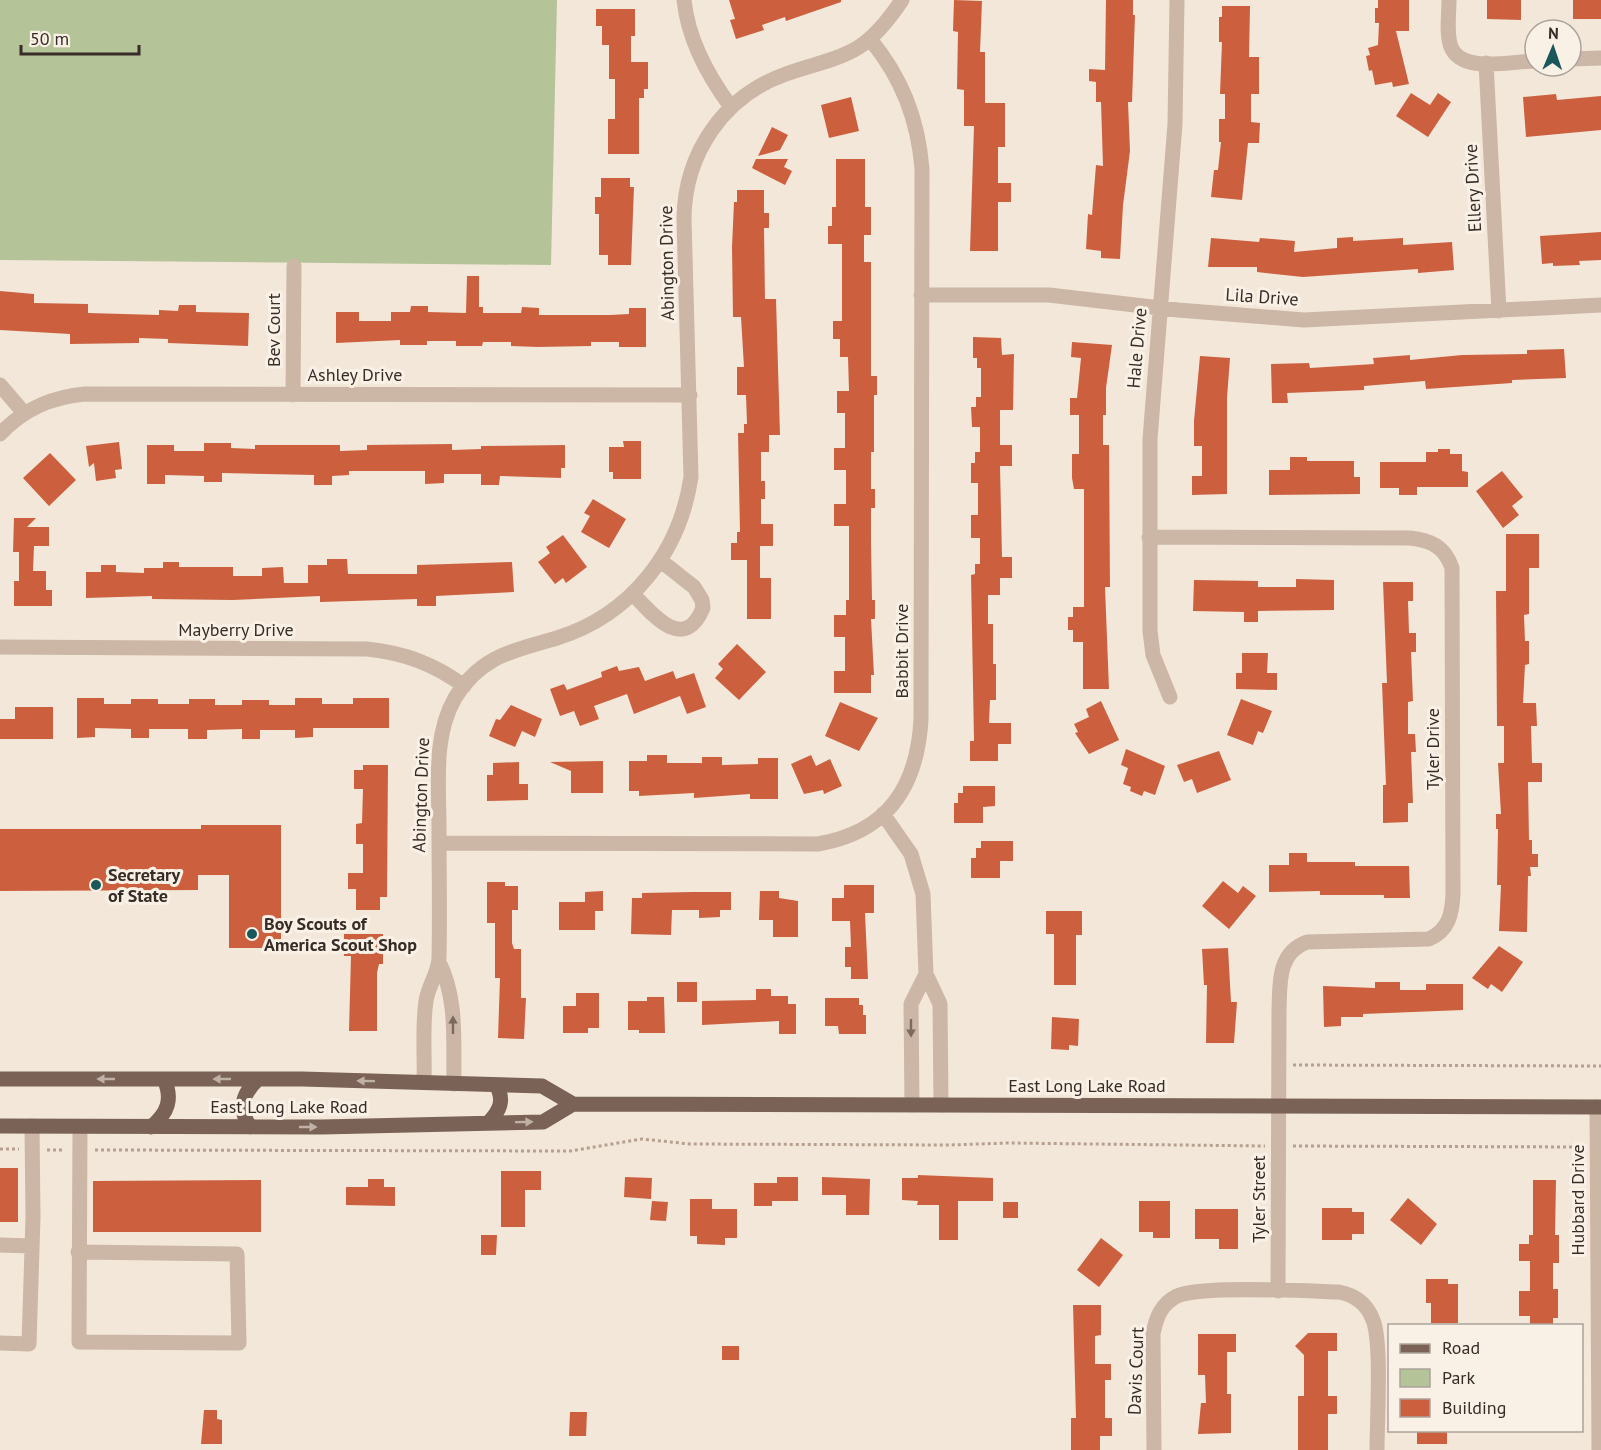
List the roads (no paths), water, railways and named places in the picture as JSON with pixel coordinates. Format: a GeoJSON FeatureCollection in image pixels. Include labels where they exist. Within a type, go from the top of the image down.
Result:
{"type":"FeatureCollection","features":[{"type":"Feature","properties":{"kind":"main road","name":"East Long Lake Road"},"geometry":{"type":"LineString","coordinates":[[0,1079],[258,1079],[542,1086],[573,1104],[1599,1107]]}},
{"type":"Feature","properties":{"kind":"main road"},"geometry":{"type":"LineString","coordinates":[[151,1127],[166,1113],[170,1101],[164,1079]]}},
{"type":"Feature","properties":{"kind":"main road"},"geometry":{"type":"LineString","coordinates":[[250,1127],[242,1113],[242,1106],[247,1091],[258,1079]]}},
{"type":"Feature","properties":{"kind":"main road"},"geometry":{"type":"LineString","coordinates":[[488,1123],[500,1108],[501,1093],[496,1085]]}},
{"type":"Feature","properties":{"kind":"main road","name":"East Long Lake Road"},"geometry":{"type":"LineString","coordinates":[[0,1126],[250,1127],[543,1122],[573,1104]]}},
{"type":"Feature","properties":{"kind":"street"},"geometry":{"type":"LineString","coordinates":[[684,0],[698,50],[711,77],[731,107]]}},
{"type":"Feature","properties":{"kind":"street","name":"Abington Drive"},"geometry":{"type":"LineString","coordinates":[[424,1082],[425,1003],[439,962],[441,734],[447,715],[464,686],[476,672],[497,657],[514,649],[576,632],[592,624],[633,594],[661,561],[681,519],[688,496],[692,455],[684,218],[689,173],[702,145],[731,107],[771,80],[843,56],[870,39],[902,0]]}},
{"type":"Feature","properties":{"kind":"street","name":"Hale Drive"},"geometry":{"type":"LineString","coordinates":[[1170,697],[1153,655],[1149,537],[1150,439],[1175,124],[1177,0]]}},
{"type":"Feature","properties":{"kind":"street"},"geometry":{"type":"LineString","coordinates":[[1449,0],[1449,37],[1455,54],[1464,61],[1486,63],[1523,61]]}},
{"type":"Feature","properties":{"kind":"street","name":"Babbit Drive"},"geometry":{"type":"LineString","coordinates":[[439,843],[801,845],[835,841],[851,835],[883,814],[895,804],[908,783],[920,739],[922,169],[918,132],[902,85],[870,39]]}},
{"type":"Feature","properties":{"kind":"street"},"geometry":{"type":"LineString","coordinates":[[1583,59],[1601,58]]}},
{"type":"Feature","properties":{"kind":"street","name":"Ellery Drive"},"geometry":{"type":"LineString","coordinates":[[1486,63],[1499,310]]}},
{"type":"Feature","properties":{"kind":"street","name":"Bev Court"},"geometry":{"type":"LineString","coordinates":[[293,395],[294,266]]}},
{"type":"Feature","properties":{"kind":"street","name":"Lila Drive"},"geometry":{"type":"LineString","coordinates":[[921,295],[1049,295],[1160,308],[1304,320],[1601,305]]}},
{"type":"Feature","properties":{"kind":"street"},"geometry":{"type":"LineString","coordinates":[[0,385],[24,414]]}},
{"type":"Feature","properties":{"kind":"street","name":"Ashley Drive"},"geometry":{"type":"LineString","coordinates":[[0,434],[24,414],[54,399],[85,394],[690,395]]}},
{"type":"Feature","properties":{"kind":"street","name":"Tyler Drive"},"geometry":{"type":"LineString","coordinates":[[1149,537],[1410,538],[1438,545],[1445,553],[1452,568],[1453,894],[1450,918],[1437,935],[1429,939],[1320,940],[1297,945],[1290,952],[1282,967],[1280,981],[1279,1106]]}},
{"type":"Feature","properties":{"kind":"street"},"geometry":{"type":"LineString","coordinates":[[633,594],[669,627],[683,628],[696,621],[703,608],[699,593],[661,561]]}},
{"type":"Feature","properties":{"kind":"street","name":"Mayberry Drive"},"geometry":{"type":"LineString","coordinates":[[0,647],[381,651],[423,661],[464,686]]}},
{"type":"Feature","properties":{"kind":"street"},"geometry":{"type":"LineString","coordinates":[[883,814],[911,854],[918,873],[925,908],[926,974],[940,1004],[941,1105]]}},
{"type":"Feature","properties":{"kind":"street","name":"Abington Drive"},"geometry":{"type":"LineString","coordinates":[[439,962],[446,976],[453,1004],[454,1084]]}},
{"type":"Feature","properties":{"kind":"street"},"geometry":{"type":"LineString","coordinates":[[912,1105],[911,1004],[926,974]]}},
{"type":"Feature","properties":{"kind":"street","name":"Tyler Street"},"geometry":{"type":"LineString","coordinates":[[1278,1292],[1279,1106]]}},
{"type":"Feature","properties":{"kind":"street","name":"Hubbard Drive"},"geometry":{"type":"LineString","coordinates":[[1599,1107],[1599,1450]]}},
{"type":"Feature","properties":{"kind":"street"},"geometry":{"type":"LineString","coordinates":[[0,1343],[29,1344],[32,1126]]}},
{"type":"Feature","properties":{"kind":"street"},"geometry":{"type":"LineString","coordinates":[[78,1252],[237,1254],[239,1343],[79,1342],[78,1252],[80,1126]]}},
{"type":"Feature","properties":{"kind":"street"},"geometry":{"type":"LineString","coordinates":[[0,1245],[32,1246]]}},
{"type":"Feature","properties":{"kind":"street","name":"Davis Court"},"geometry":{"type":"LineString","coordinates":[[1154,1450],[1153,1334],[1162,1308],[1178,1296],[1189,1292],[1339,1292],[1350,1294],[1366,1307],[1376,1329],[1377,1450]]}},
{"type":"Feature","properties":{"kind":"place","name":"Secretary of State"},"geometry":{"type":"Point","coordinates":[96,885]}},
{"type":"Feature","properties":{"kind":"place","name":"Boy Scouts of America Scout Shop"},"geometry":{"type":"Point","coordinates":[252,934]}}]}
